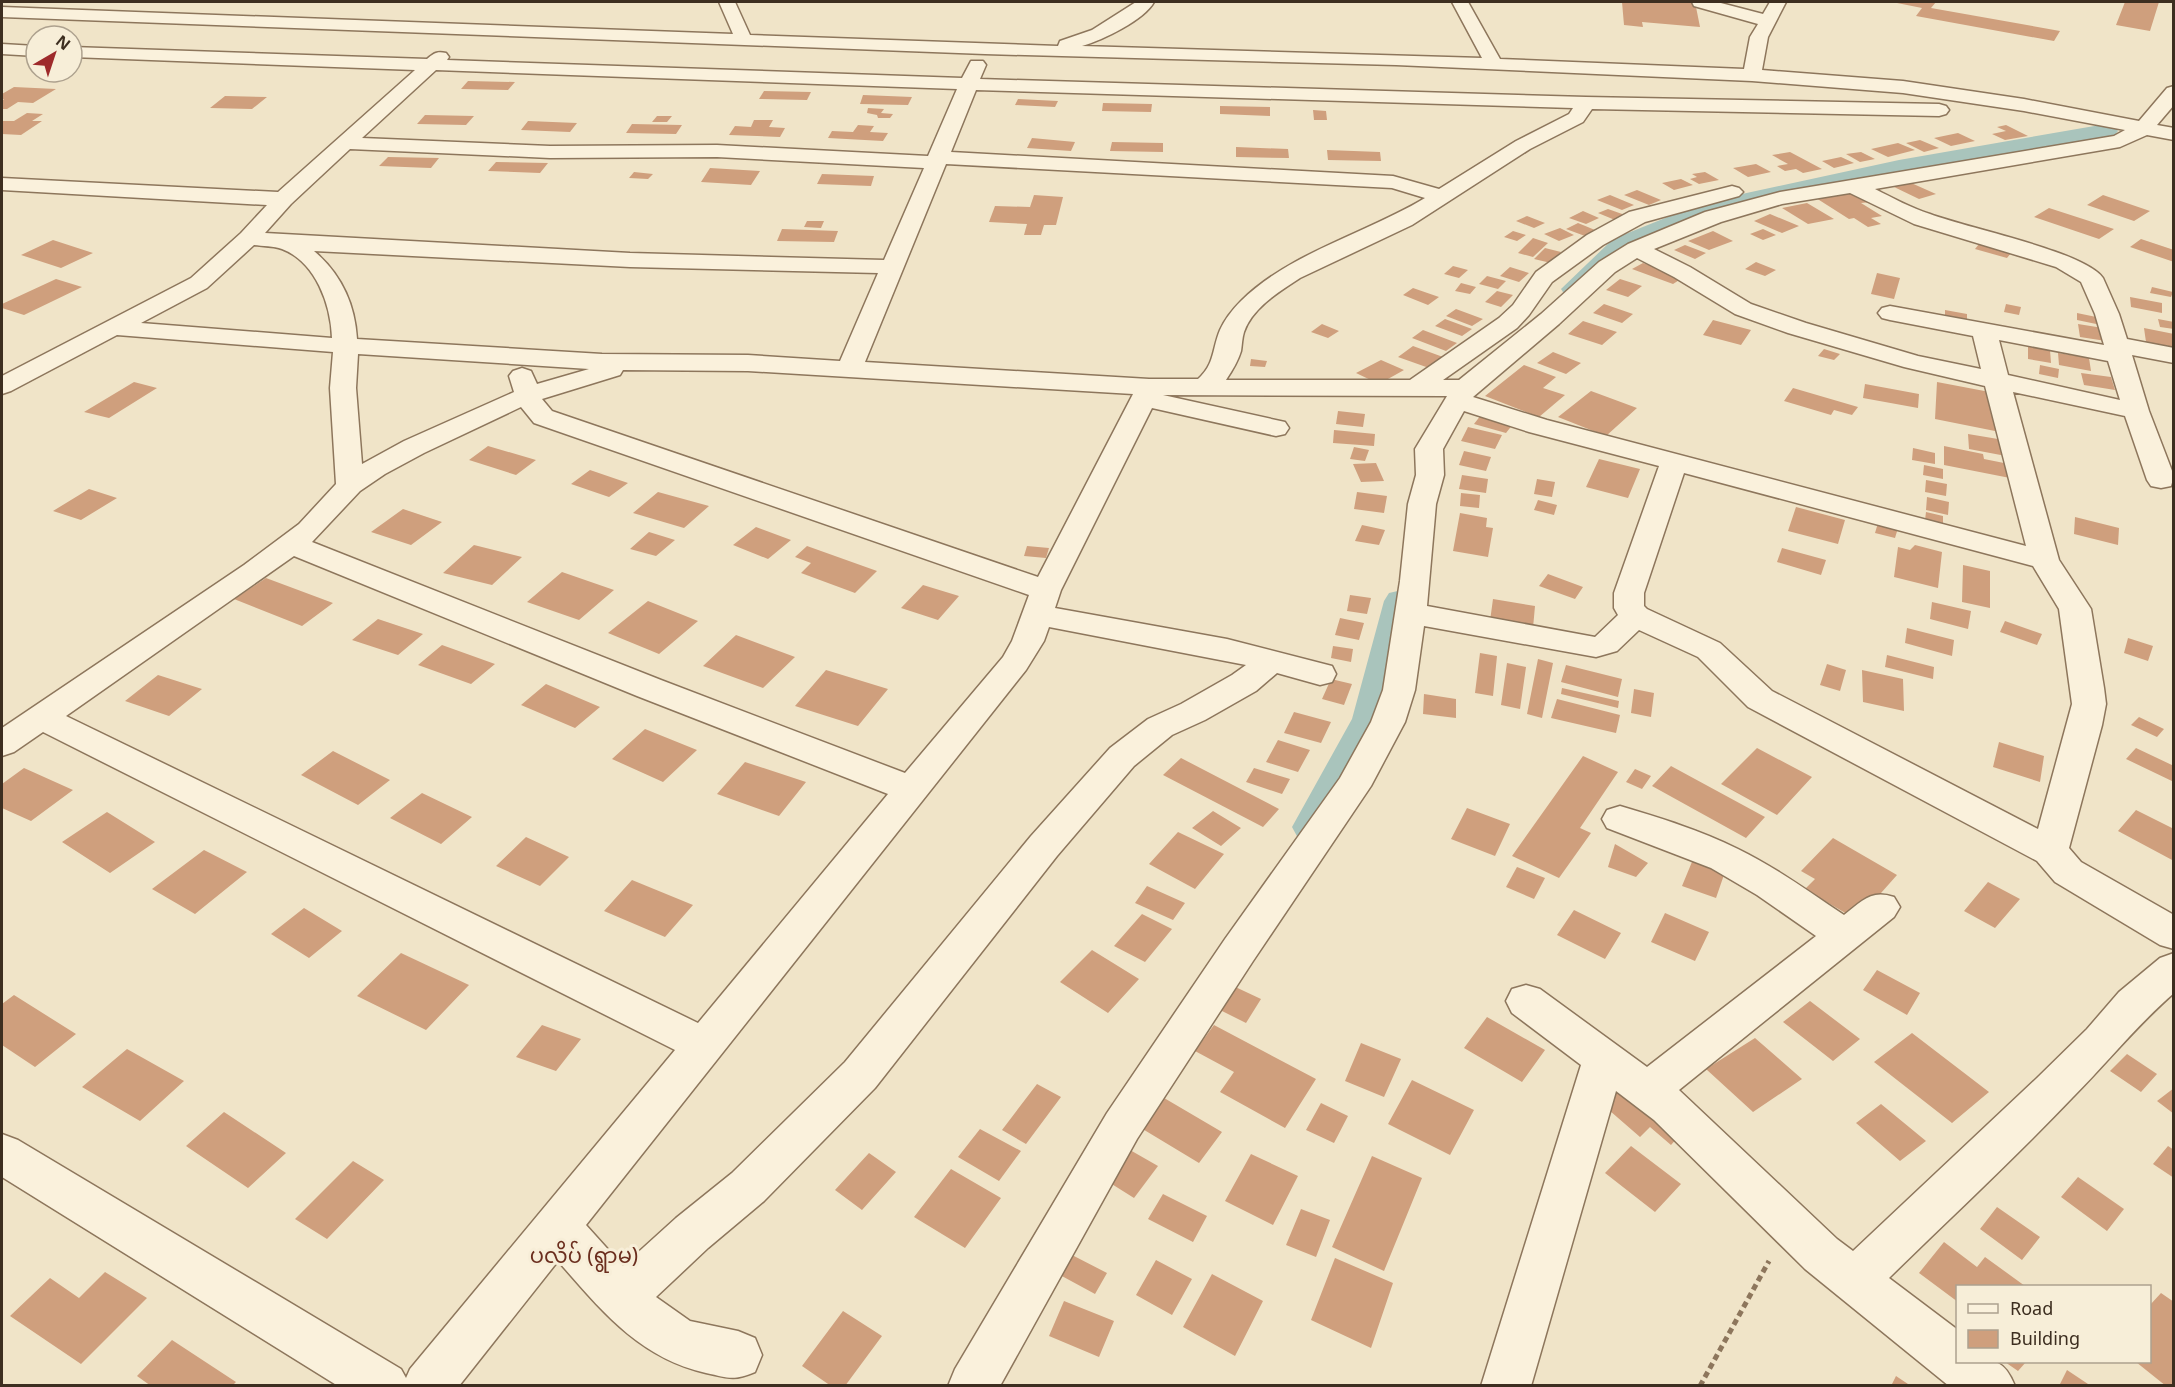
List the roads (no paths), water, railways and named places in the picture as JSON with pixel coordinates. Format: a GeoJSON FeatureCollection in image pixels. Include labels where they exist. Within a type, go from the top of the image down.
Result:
{"type":"FeatureCollection","features":[{"type":"Feature","properties":{"kind":"street"},"geometry":{"type":"LineString","coordinates":[[727,2],[744,40]]}},
{"type":"Feature","properties":{"kind":"street"},"geometry":{"type":"LineString","coordinates":[[1038,51],[1073,43],[1100,33],[1127,18],[1146,2]]}},
{"type":"Feature","properties":{"kind":"street"},"geometry":{"type":"LineString","coordinates":[[1460,2],[1494,64]]}},
{"type":"Feature","properties":{"kind":"street"},"geometry":{"type":"LineString","coordinates":[[1700,2],[1767,21]]}},
{"type":"Feature","properties":{"kind":"street"},"geometry":{"type":"LineString","coordinates":[[1752,75],[1759,37],[1778,2]]}},
{"type":"Feature","properties":{"kind":"street"},"geometry":{"type":"LineString","coordinates":[[387,27],[410,8]]}},
{"type":"Feature","properties":{"kind":"street"},"geometry":{"type":"LineString","coordinates":[[2,12],[1752,75],[1903,87],[2024,105],[2159,131]]}},
{"type":"Feature","properties":{"kind":"street"},"geometry":{"type":"LineString","coordinates":[[2,386],[199,283],[249,238],[283,199],[429,65],[478,30]]}},
{"type":"Feature","properties":{"kind":"street"},"geometry":{"type":"LineString","coordinates":[[2,49],[24,50]]}},
{"type":"Feature","properties":{"kind":"street"},"geometry":{"type":"LineString","coordinates":[[850,368],[967,84],[985,49]]}},
{"type":"Feature","properties":{"kind":"street"},"geometry":{"type":"LineString","coordinates":[[84,52],[967,84],[1586,103],[1996,111],[2024,105]]}},
{"type":"Feature","properties":{"kind":"street"},"geometry":{"type":"LineString","coordinates":[[2159,131],[2174,92]]}},
{"type":"Feature","properties":{"kind":"street"},"geometry":{"type":"LineString","coordinates":[[1208,386],[1227,354],[1232,330],[1255,300],[1292,273],[1374,236],[1523,145],[1576,118],[1586,103]]}},
{"type":"Feature","properties":{"kind":"street"},"geometry":{"type":"LineString","coordinates":[[972,1386],[1122,1126],[1239,950],[1353,786],[1388,722],[1399,690],[1415,581],[1422,504],[1430,475],[1429,449],[1462,394],[1550,319],[1595,270],[1636,249],[1713,217],[1780,198],[2120,141],[2159,131]]}},
{"type":"Feature","properties":{"kind":"street"},"geometry":{"type":"LineString","coordinates":[[1422,387],[1508,323],[1521,310],[1544,277],[1595,240],[1637,217],[1740,191],[2059,134]]}},
{"type":"Feature","properties":{"kind":"street"},"geometry":{"type":"LineString","coordinates":[[345,144],[550,152],[695,150],[936,160],[1393,182],[1442,196]]}},
{"type":"Feature","properties":{"kind":"street"},"geometry":{"type":"LineString","coordinates":[[2,184],[283,199]]}},
{"type":"Feature","properties":{"kind":"street"},"geometry":{"type":"LineString","coordinates":[[1853,187],[1922,219],[2038,253],[2078,268],[2091,278],[2107,315],[2136,411],[2161,480]]}},
{"type":"Feature","properties":{"kind":"street"},"geometry":{"type":"LineString","coordinates":[[249,238],[288,243],[630,260],[891,267]]}},
{"type":"Feature","properties":{"kind":"street"},"geometry":{"type":"LineString","coordinates":[[288,243],[308,255],[330,279],[338,294],[345,346],[343,386],[350,485]]}},
{"type":"Feature","properties":{"kind":"street"},"geometry":{"type":"LineString","coordinates":[[1636,249],[1682,272],[1743,309],[1852,345],[1999,382],[2136,411]]}},
{"type":"Feature","properties":{"kind":"street"},"geometry":{"type":"LineString","coordinates":[[1553,270],[1595,270]]}},
{"type":"Feature","properties":{"kind":"street"},"geometry":{"type":"LineString","coordinates":[[1890,313],[1984,331],[2174,356]]}},
{"type":"Feature","properties":{"kind":"street"},"geometry":{"type":"LineString","coordinates":[[115,328],[345,346],[633,364],[748,363],[850,368],[1146,393],[1276,428]]}},
{"type":"Feature","properties":{"kind":"street"},"geometry":{"type":"LineString","coordinates":[[1984,331],[2044,560],[2075,609],[2089,704],[2050,851]]}},
{"type":"Feature","properties":{"kind":"street"},"geometry":{"type":"LineString","coordinates":[[518,357],[526,396],[534,409],[543,417],[558,423],[1042,603],[1320,674]]}},
{"type":"Feature","properties":{"kind":"street"},"geometry":{"type":"LineString","coordinates":[[2,744],[255,571],[309,530],[350,485],[414,447],[526,396],[633,364]]}},
{"type":"Feature","properties":{"kind":"street"},"geometry":{"type":"LineString","coordinates":[[1146,393],[1208,386],[1422,387],[1462,394],[1538,426],[2044,560]]}},
{"type":"Feature","properties":{"kind":"street"},"geometry":{"type":"LineString","coordinates":[[427,1386],[911,789],[1016,663],[1028,641],[1042,603],[1146,393]]}},
{"type":"Feature","properties":{"kind":"street"},"geometry":{"type":"LineString","coordinates":[[1674,462],[1629,593],[1629,608],[1636,616],[1706,649],[1721,659],[1746,688],[1760,699],[2050,851],[2068,872],[2174,934]]}},
{"type":"Feature","properties":{"kind":"street"},"geometry":{"type":"LineString","coordinates":[[291,544],[649,688],[911,789]]}},
{"type":"Feature","properties":{"kind":"street"},"geometry":{"type":"LineString","coordinates":[[1409,613],[1596,647],[1606,644],[1636,616]]}},
{"type":"Feature","properties":{"kind":"street"},"geometry":{"type":"LineString","coordinates":[[623,1297],[692,1233],[748,1187],[860,1075],[1037,854],[1122,757],[1160,727],[1244,683],[1271,661]]}},
{"type":"Feature","properties":{"kind":"street"},"geometry":{"type":"LineString","coordinates":[[42,718],[704,1045]]}},
{"type":"Feature","properties":{"kind":"street"},"geometry":{"type":"LineString","coordinates":[[1620,819],[1682,840],[1725,859],[1844,935]]}},
{"type":"Feature","properties":{"kind":"street"},"geometry":{"type":"LineString","coordinates":[[1648,1090],[1881,907]]}},
{"type":"Feature","properties":{"kind":"street"},"geometry":{"type":"LineString","coordinates":[[1855,1280],[2052,1091],[2102,1041],[2133,1004],[2174,969]]}},
{"type":"Feature","properties":{"kind":"street"},"geometry":{"type":"LineString","coordinates":[[1526,1001],[1669,1107],[1821,1254],[1956,1359]]}},
{"type":"Feature","properties":{"kind":"street"},"geometry":{"type":"LineString","coordinates":[[1506,1386],[1604,1060]]}},
{"type":"Feature","properties":{"kind":"street"},"geometry":{"type":"LineString","coordinates":[[2,1154],[384,1386]]}},
{"type":"Feature","properties":{"kind":"street"},"geometry":{"type":"LineString","coordinates":[[557,1226],[623,1297],[661,1331],[679,1341],[738,1355]]}},
{"type":"Feature","properties":{"kind":"street"},"geometry":{"type":"LineString","coordinates":[[1961,1363],[1991,1386]]}},
{"type":"Feature","properties":{"kind":"waterway"},"geometry":{"type":"LineString","coordinates":[[1575,289],[1622,245],[1714,207],[1899,167],[2106,131]]}},
{"type":"Feature","properties":{"kind":"waterway"},"geometry":{"type":"LineString","coordinates":[[1313,827],[1372,719],[1402,601]]}},
{"type":"Feature","properties":{"kind":"district","name":"ပလိပ် (ရွာမ)"},"geometry":{"type":"Point","coordinates":[584,1256]}}]}
